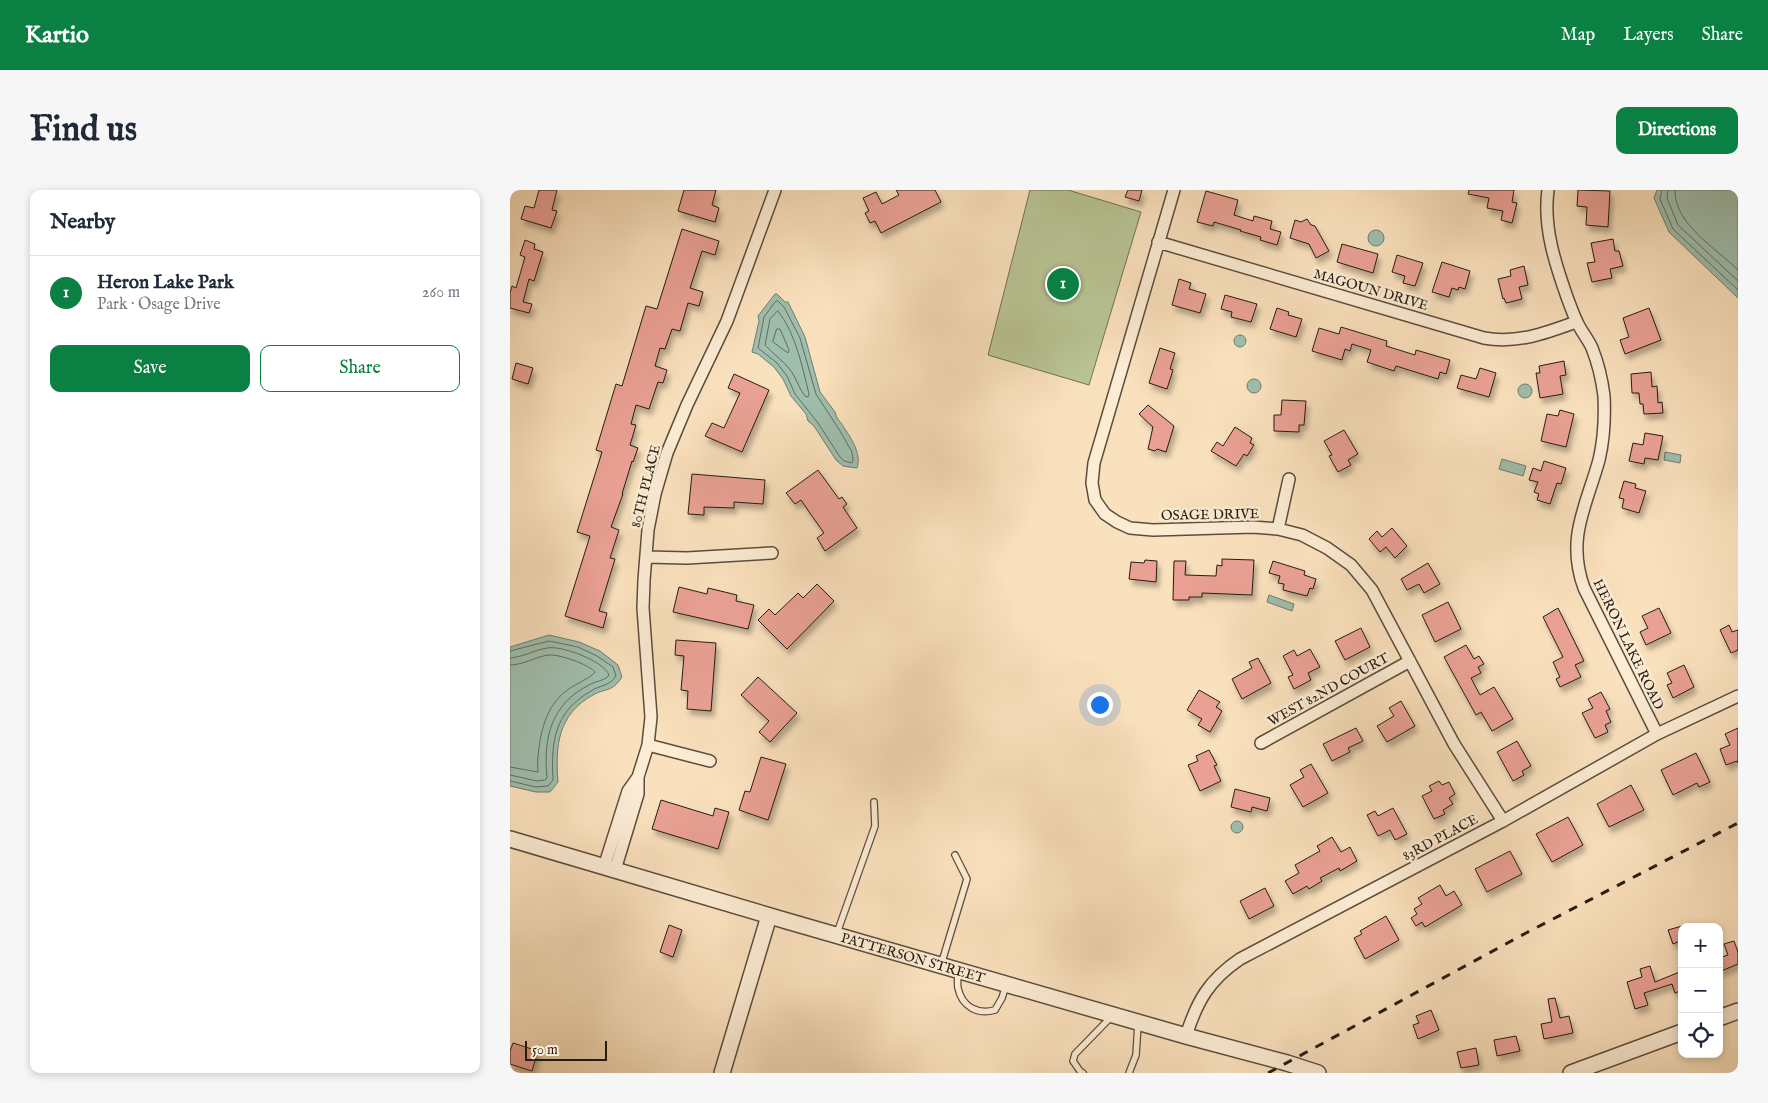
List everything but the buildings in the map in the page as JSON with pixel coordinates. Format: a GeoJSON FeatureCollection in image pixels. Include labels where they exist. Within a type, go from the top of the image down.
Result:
{"type":"FeatureCollection","features":[{"type":"Feature","properties":{"kind":"street","name":"80TH PLACE"},"geometry":{"type":"LineString","coordinates":[[609,868],[638,794],[638,778],[648,745],[651,717],[643,608],[646,557],[655,494],[667,453],[687,405],[727,321],[775,190]]}},
{"type":"Feature","properties":{"kind":"street","name":"OSAGE DRIVE"},"geometry":{"type":"LineString","coordinates":[[1174,190],[1094,463],[1092,483],[1095,500],[1105,514],[1130,528],[1153,530],[1253,527],[1278,529],[1302,535],[1327,548],[1351,565],[1372,590],[1454,744],[1503,821]]}},
{"type":"Feature","properties":{"kind":"street","name":"HERON LAKE ROAD"},"geometry":{"type":"LineString","coordinates":[[1548,190],[1548,221],[1556,267],[1576,322],[1592,347],[1603,393],[1605,416],[1604,437],[1599,459],[1577,536],[1578,573],[1657,734]]}},
{"type":"Feature","properties":{"kind":"street","name":"MAGOUN DRIVE"},"geometry":{"type":"LineString","coordinates":[[1158,242],[1484,338],[1511,340],[1537,336],[1576,322]]}},
{"type":"Feature","properties":{"kind":"street"},"geometry":{"type":"LineString","coordinates":[[1278,529],[1289,479]]}},
{"type":"Feature","properties":{"kind":"street"},"geometry":{"type":"LineString","coordinates":[[646,557],[687,558],[772,553]]}},
{"type":"Feature","properties":{"kind":"street","name":"WEST 82ND COURT"},"geometry":{"type":"LineString","coordinates":[[1262,744],[1410,661]]}},
{"type":"Feature","properties":{"kind":"street","name":"83RD PLACE"},"geometry":{"type":"LineString","coordinates":[[1186,1036],[1203,995],[1224,970],[1232,965],[1503,821],[1657,734],[1738,696]]}},
{"type":"Feature","properties":{"kind":"street"},"geometry":{"type":"LineString","coordinates":[[648,745],[710,761]]}},
{"type":"Feature","properties":{"kind":"street","name":"PATTERSON STREET"},"geometry":{"type":"LineString","coordinates":[[510,840],[1318,1073]]}},
{"type":"Feature","properties":{"kind":"street"},"geometry":{"type":"LineString","coordinates":[[722,1073],[770,916]]}},
{"type":"Feature","properties":{"kind":"street"},"geometry":{"type":"LineString","coordinates":[[1723,1016],[1738,1010]]}},
{"type":"Feature","properties":{"kind":"street"},"geometry":{"type":"LineString","coordinates":[[1571,1073],[1678,1033]]}},
{"type":"Feature","properties":{"kind":"lane"},"geometry":{"type":"LineString","coordinates":[[836,935],[875,826],[874,802]]}},
{"type":"Feature","properties":{"kind":"lane"},"geometry":{"type":"LineString","coordinates":[[941,965],[967,879],[955,855]]}},
{"type":"Feature","properties":{"kind":"lane"},"geometry":{"type":"LineString","coordinates":[[959,970],[958,988],[964,1001],[973,1010],[985,1012],[994,1010],[1002,998],[1006,984]]}},
{"type":"Feature","properties":{"kind":"lane"},"geometry":{"type":"LineString","coordinates":[[1083,1073],[1073,1061],[1075,1054],[1112,1015]]}},
{"type":"Feature","properties":{"kind":"lane"},"geometry":{"type":"LineString","coordinates":[[1129,1073],[1136,1055],[1138,1022]]}},
{"type":"Feature","properties":{"kind":"green space"},"geometry":{"type":"Polygon","coordinates":[[[1030,190],[1068,190],[1141,212],[1089,385],[988,355],[1030,190]]]}},
{"type":"Feature","properties":{"kind":"water"},"geometry":{"type":"Polygon","coordinates":[[[1657,190],[1738,190],[1738,298],[1669,232],[1654,198],[1657,190]]]}},
{"type":"Feature","properties":{"kind":"water"},"geometry":{"type":"Polygon","coordinates":[[[1373,230],[1379,230],[1384,235],[1382,244],[1373,246],[1368,241],[1368,235],[1373,230]]]}},
{"type":"Feature","properties":{"kind":"water"},"geometry":{"type":"Polygon","coordinates":[[[775,294],[785,302],[788,302],[805,337],[820,392],[835,412],[852,441],[858,457],[857,468],[843,466],[836,460],[814,426],[808,421],[806,414],[791,396],[783,379],[774,367],[758,354],[752,352],[759,321],[758,316],[775,294]]]}},
{"type":"Feature","properties":{"kind":"water"},"geometry":{"type":"Polygon","coordinates":[[[1238,335],[1242,335],[1246,341],[1242,347],[1238,347],[1234,343],[1234,339],[1238,335]]]}},
{"type":"Feature","properties":{"kind":"water"},"geometry":{"type":"Polygon","coordinates":[[[1254,379],[1259,381],[1261,386],[1259,391],[1254,393],[1249,391],[1247,386],[1249,381],[1254,379]]]}},
{"type":"Feature","properties":{"kind":"water"},"geometry":{"type":"Polygon","coordinates":[[[1525,384],[1530,386],[1532,391],[1530,396],[1525,398],[1520,396],[1518,391],[1520,386],[1525,384]]]}},
{"type":"Feature","properties":{"kind":"water"},"geometry":{"type":"Polygon","coordinates":[[[1665,452],[1681,455],[1680,463],[1664,460],[1665,452]]]}},
{"type":"Feature","properties":{"kind":"water"},"geometry":{"type":"Polygon","coordinates":[[[1502,459],[1526,466],[1523,476],[1499,469],[1502,459]]]}},
{"type":"Feature","properties":{"kind":"water"},"geometry":{"type":"Polygon","coordinates":[[[1269,595],[1294,604],[1292,611],[1267,602],[1269,595]]]}},
{"type":"Feature","properties":{"kind":"water"},"geometry":{"type":"Polygon","coordinates":[[[549,635],[579,642],[600,651],[618,665],[622,677],[612,688],[593,695],[572,712],[561,732],[557,756],[558,782],[550,792],[536,792],[510,786],[510,647],[549,635]]]}},
{"type":"Feature","properties":{"kind":"water"},"geometry":{"type":"Polygon","coordinates":[[[1235,821],[1239,821],[1243,827],[1239,833],[1235,833],[1231,829],[1231,825],[1235,821]]]}},
{"type":"Feature","properties":{"kind":"railway"},"geometry":{"type":"LineString","coordinates":[[1268,1073],[1526,933],[1738,823]]}},
{"type":"Feature","properties":{"kind":"place","name":"Heron Lake Park"},"geometry":{"type":"Point","coordinates":[1063,284]}}]}
